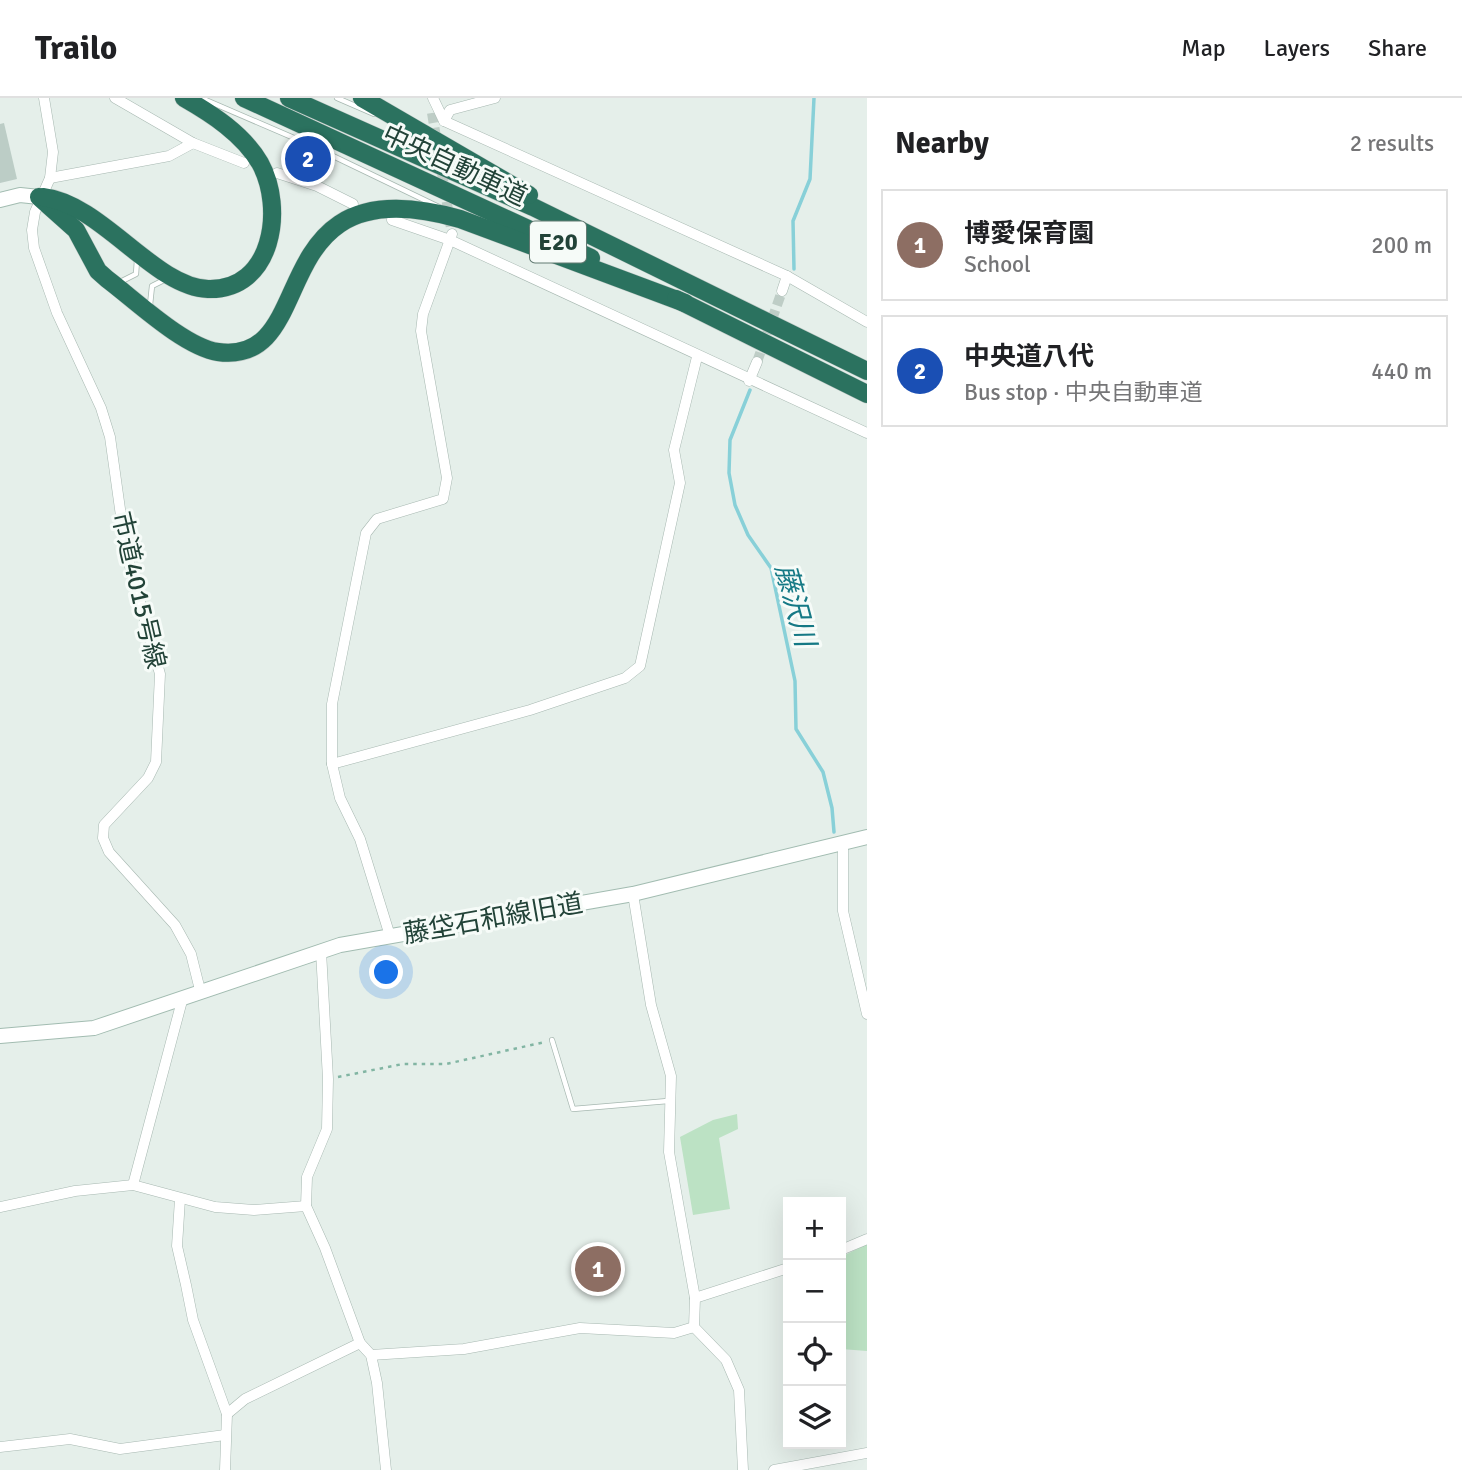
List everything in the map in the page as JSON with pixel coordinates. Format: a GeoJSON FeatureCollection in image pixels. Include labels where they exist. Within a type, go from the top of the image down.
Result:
{"type":"FeatureCollection","features":[{"type":"Feature","properties":{"kind":"highway"},"geometry":{"type":"LineString","coordinates":[[39,197],[74,206],[176,278],[205,289],[219,289],[244,278],[263,257],[272,229],[273,213],[268,180],[250,148],[237,135],[184,98]]}},
{"type":"Feature","properties":{"kind":"highway","name":"中央自動車道"},"geometry":{"type":"LineString","coordinates":[[244,98],[685,303],[867,394]]}},
{"type":"Feature","properties":{"kind":"highway","name":"中央自動車道"},"geometry":{"type":"LineString","coordinates":[[289,98],[533,208],[867,371]]}},
{"type":"Feature","properties":{"kind":"highway"},"geometry":{"type":"LineString","coordinates":[[362,98],[536,199],[750,312]]}},
{"type":"Feature","properties":{"kind":"highway"},"geometry":{"type":"LineString","coordinates":[[39,197],[76,230],[98,271],[107,279],[201,346],[217,352],[249,348],[274,329],[316,244],[343,220],[384,207],[427,210],[454,231],[685,303]]}},
{"type":"Feature","properties":{"kind":"street"},"geometry":{"type":"LineString","coordinates":[[44,98],[53,152],[50,178],[169,156],[193,143]]}},
{"type":"Feature","properties":{"kind":"street"},"geometry":{"type":"LineString","coordinates":[[115,98],[193,143],[244,163]]}},
{"type":"Feature","properties":{"kind":"street"},"geometry":{"type":"LineString","coordinates":[[431,98],[432,113]]}},
{"type":"Feature","properties":{"kind":"street"},"geometry":{"type":"LineString","coordinates":[[431,98],[444,121],[787,276],[867,322]]}},
{"type":"Feature","properties":{"kind":"street"},"geometry":{"type":"LineString","coordinates":[[444,121],[450,110],[495,98]]}},
{"type":"Feature","properties":{"kind":"street"},"geometry":{"type":"LineString","coordinates":[[277,173],[317,186],[354,204]]}},
{"type":"Feature","properties":{"kind":"street","name":"市道4015号線"},"geometry":{"type":"LineString","coordinates":[[50,178],[39,197],[32,230],[34,248],[57,313],[101,408],[110,437],[125,552],[160,674],[156,762],[148,778],[104,825],[103,838],[109,852],[175,925],[191,954],[201,990]]}},
{"type":"Feature","properties":{"kind":"street"},"geometry":{"type":"LineString","coordinates":[[0,200],[20,195],[39,197]]}},
{"type":"Feature","properties":{"kind":"street"},"geometry":{"type":"LineString","coordinates":[[392,220],[454,231],[697,357],[867,433]]}},
{"type":"Feature","properties":{"kind":"street"},"geometry":{"type":"LineString","coordinates":[[390,936],[360,839],[340,798],[332,764],[332,704],[366,533],[377,519],[443,499],[447,478],[421,331],[423,314],[454,231]]}},
{"type":"Feature","properties":{"kind":"street"},"geometry":{"type":"LineString","coordinates":[[782,290],[787,276]]}},
{"type":"Feature","properties":{"kind":"street"},"geometry":{"type":"LineString","coordinates":[[332,764],[530,710],[625,678],[640,666],[680,483],[674,450],[697,357]]}},
{"type":"Feature","properties":{"kind":"street"},"geometry":{"type":"LineString","coordinates":[[749,381],[757,362]]}},
{"type":"Feature","properties":{"kind":"street","name":"藤垈石和線旧道"},"geometry":{"type":"LineString","coordinates":[[0,1035],[94,1028],[321,951],[390,936],[633,894],[867,837]]}},
{"type":"Feature","properties":{"kind":"street"},"geometry":{"type":"LineString","coordinates":[[844,843],[843,911],[867,1014]]}},
{"type":"Feature","properties":{"kind":"street"},"geometry":{"type":"LineString","coordinates":[[633,894],[651,1005],[671,1076],[668,1101],[669,1152],[695,1298],[694,1327],[726,1360],[738,1390],[743,1470]]}},
{"type":"Feature","properties":{"kind":"street"},"geometry":{"type":"LineString","coordinates":[[321,951],[328,1079],[327,1129],[307,1177],[306,1206],[325,1248],[360,1343],[371,1355],[377,1383],[386,1470]]}},
{"type":"Feature","properties":{"kind":"street"},"geometry":{"type":"LineString","coordinates":[[133,1185],[183,997]]}},
{"type":"Feature","properties":{"kind":"street"},"geometry":{"type":"LineString","coordinates":[[0,1207],[75,1191],[133,1185],[215,1207],[254,1210],[306,1206]]}},
{"type":"Feature","properties":{"kind":"street"},"geometry":{"type":"LineString","coordinates":[[180,1199],[177,1247],[194,1320],[227,1414],[225,1470]]}},
{"type":"Feature","properties":{"kind":"street"},"geometry":{"type":"LineString","coordinates":[[846,1248],[867,1239]]}},
{"type":"Feature","properties":{"kind":"street"},"geometry":{"type":"LineString","coordinates":[[695,1298],[783,1270]]}},
{"type":"Feature","properties":{"kind":"street"},"geometry":{"type":"LineString","coordinates":[[371,1355],[464,1349],[580,1328],[674,1333],[694,1327]]}},
{"type":"Feature","properties":{"kind":"street"},"geometry":{"type":"LineString","coordinates":[[227,1414],[245,1399],[360,1343]]}},
{"type":"Feature","properties":{"kind":"street"},"geometry":{"type":"LineString","coordinates":[[0,1447],[70,1439],[120,1449],[225,1435]]}},
{"type":"Feature","properties":{"kind":"street"},"geometry":{"type":"LineString","coordinates":[[774,1470],[867,1453]]}},
{"type":"Feature","properties":{"kind":"lane"},"geometry":{"type":"LineString","coordinates":[[200,98],[321,150],[454,231]]}},
{"type":"Feature","properties":{"kind":"lane"},"geometry":{"type":"LineString","coordinates":[[337,98],[420,131]]}},
{"type":"Feature","properties":{"kind":"lane"},"geometry":{"type":"LineString","coordinates":[[107,279],[124,282],[136,274],[138,267],[130,246]]}},
{"type":"Feature","properties":{"kind":"lane"},"geometry":{"type":"LineString","coordinates":[[153,313],[148,301],[152,286],[158,281],[176,278]]}},
{"type":"Feature","properties":{"kind":"lane"},"geometry":{"type":"LineString","coordinates":[[552,1040],[573,1109],[668,1101]]}},
{"type":"Feature","properties":{"kind":"path"},"geometry":{"type":"LineString","coordinates":[[328,1079],[403,1064],[446,1064],[552,1040]]}},
{"type":"Feature","properties":{"kind":"green space"},"geometry":{"type":"Polygon","coordinates":[[[737,1114],[738,1129],[719,1138],[730,1209],[693,1215],[680,1137],[713,1120],[737,1114]]]}},
{"type":"Feature","properties":{"kind":"green space"},"geometry":{"type":"Polygon","coordinates":[[[867,1244],[867,1351],[846,1349],[846,1254],[867,1244]]]}},
{"type":"Feature","properties":{"kind":"building"},"geometry":{"type":"Polygon","coordinates":[[[4,123],[17,179],[0,183],[0,124],[4,123]]]}},
{"type":"Feature","properties":{"kind":"waterway","name":"藤沢川"},"geometry":{"type":"LineString","coordinates":[[794,269],[793,221],[810,179],[814,98]]}},
{"type":"Feature","properties":{"kind":"waterway","name":"藤沢川"},"geometry":{"type":"LineString","coordinates":[[750,390],[730,440],[729,473],[735,505],[748,535],[771,568],[795,681],[796,729],[823,772],[832,808],[834,832]]}},
{"type":"Feature","properties":{"kind":"tunnel"},"geometry":{"type":"LineString","coordinates":[[432,113],[452,234]]}},
{"type":"Feature","properties":{"kind":"tunnel"},"geometry":{"type":"LineString","coordinates":[[757,362],[782,291]]}},
{"type":"Feature","properties":{"kind":"place","name":"中央道八代"},"geometry":{"type":"Point","coordinates":[308,159]}},
{"type":"Feature","properties":{"kind":"place","name":"博愛保育園"},"geometry":{"type":"Point","coordinates":[598,1269]}}]}
